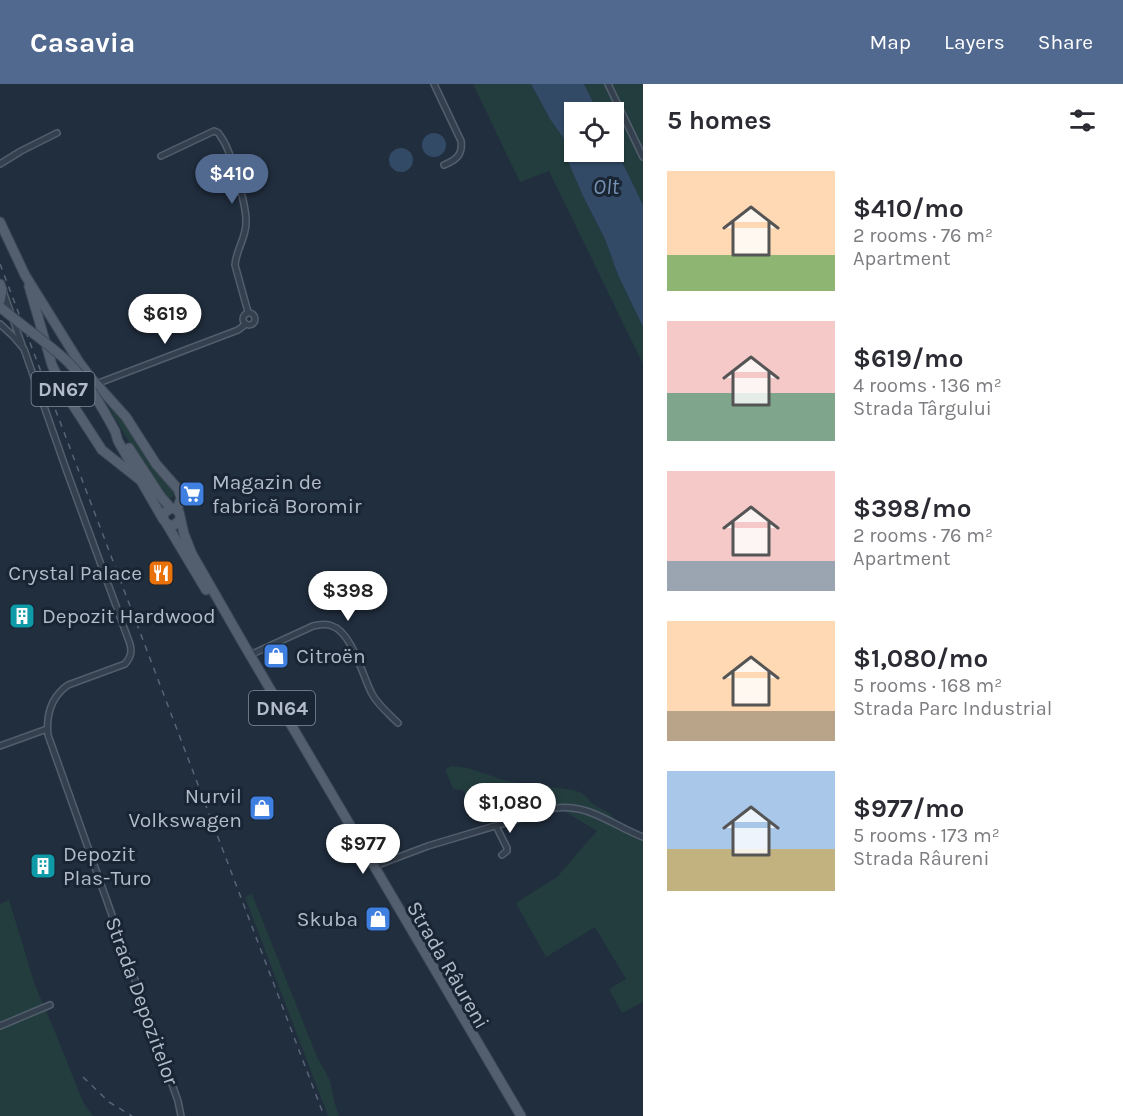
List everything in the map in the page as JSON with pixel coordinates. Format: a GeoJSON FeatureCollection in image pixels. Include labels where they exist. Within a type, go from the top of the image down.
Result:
{"type":"FeatureCollection","features":[{"type":"Feature","properties":{"kind":"main road","name":"DN67"},"geometry":{"type":"LineString","coordinates":[[0,222],[26,275],[82,367],[126,417],[156,464],[178,489],[181,498],[174,509]]}},
{"type":"Feature","properties":{"kind":"main road","name":"DN67"},"geometry":{"type":"LineString","coordinates":[[26,275],[43,338],[60,382],[100,447],[140,480],[164,521]]}},
{"type":"Feature","properties":{"kind":"main road"},"geometry":{"type":"LineString","coordinates":[[0,301],[1,287]]}},
{"type":"Feature","properties":{"kind":"main road","name":"DN64"},"geometry":{"type":"LineString","coordinates":[[0,307],[75,370],[94,395],[140,480]]}},
{"type":"Feature","properties":{"kind":"main road"},"geometry":{"type":"LineString","coordinates":[[43,338],[51,330],[62,333]]}},
{"type":"Feature","properties":{"kind":"main road","name":"DN64"},"geometry":{"type":"LineString","coordinates":[[115,431],[161,497],[180,514],[180,520]]}},
{"type":"Feature","properties":{"kind":"main road"},"geometry":{"type":"LineString","coordinates":[[174,509],[164,513],[164,521],[174,525],[180,520]]}},
{"type":"Feature","properties":{"kind":"main road","name":"Strada Râureni"},"geometry":{"type":"LineString","coordinates":[[180,520],[192,554],[521,1116]]}},
{"type":"Feature","properties":{"kind":"main road","name":"Strada Râureni"},"geometry":{"type":"LineString","coordinates":[[164,521],[515,1116]]}},
{"type":"Feature","properties":{"kind":"street"},"geometry":{"type":"LineString","coordinates":[[434,84],[461,141],[462,149],[453,162],[444,165]]}},
{"type":"Feature","properties":{"kind":"street"},"geometry":{"type":"LineString","coordinates":[[608,84],[643,157]]}},
{"type":"Feature","properties":{"kind":"street"},"geometry":{"type":"LineString","coordinates":[[161,156],[214,131],[224,141],[236,174],[246,213],[246,231],[235,259],[235,265],[248,312]]}},
{"type":"Feature","properties":{"kind":"street"},"geometry":{"type":"LineString","coordinates":[[0,164],[57,133]]}},
{"type":"Feature","properties":{"kind":"street"},"geometry":{"type":"LineString","coordinates":[[1,287],[24,349]]}},
{"type":"Feature","properties":{"kind":"street"},"geometry":{"type":"LineString","coordinates":[[246,324],[243,316],[248,312]]}},
{"type":"Feature","properties":{"kind":"street"},"geometry":{"type":"LineString","coordinates":[[246,324],[251,325],[256,320],[253,313],[248,312]]}},
{"type":"Feature","properties":{"kind":"street","name":"Strada Depozitelor"},"geometry":{"type":"LineString","coordinates":[[0,324],[24,349],[131,651],[125,664],[68,685],[61,690],[50,708],[47,729],[52,750],[178,1101],[181,1116]]}},
{"type":"Feature","properties":{"kind":"street"},"geometry":{"type":"LineString","coordinates":[[96,384],[242,329],[246,324]]}},
{"type":"Feature","properties":{"kind":"street"},"geometry":{"type":"LineString","coordinates":[[250,655],[313,626],[324,624],[335,627],[343,634],[353,650],[375,699],[398,723]]}},
{"type":"Feature","properties":{"kind":"street"},"geometry":{"type":"LineString","coordinates":[[0,746],[47,729]]}},
{"type":"Feature","properties":{"kind":"street"},"geometry":{"type":"LineString","coordinates":[[360,852],[364,853],[372,866],[375,866],[428,846],[555,808],[572,806],[590,811],[643,837]]}},
{"type":"Feature","properties":{"kind":"street"},"geometry":{"type":"LineString","coordinates":[[496,826],[507,848],[502,855]]}},
{"type":"Feature","properties":{"kind":"street"},"geometry":{"type":"LineString","coordinates":[[375,866],[374,870],[382,888]]}},
{"type":"Feature","properties":{"kind":"street"},"geometry":{"type":"LineString","coordinates":[[0,1026],[50,1005]]}},
{"type":"Feature","properties":{"kind":"green space"},"geometry":{"type":"Polygon","coordinates":[[[473,84],[531,84],[564,139],[564,162],[568,162],[643,327],[643,364],[549,171],[520,182],[473,84]]]}},
{"type":"Feature","properties":{"kind":"green space"},"geometry":{"type":"Polygon","coordinates":[[[584,84],[643,84],[643,205],[622,162],[624,102],[593,102],[584,84]]]}},
{"type":"Feature","properties":{"kind":"green space"},"geometry":{"type":"Polygon","coordinates":[[[107,403],[127,426],[153,469],[170,487],[174,494],[172,498],[163,493],[146,469],[107,403]]]}},
{"type":"Feature","properties":{"kind":"green space"},"geometry":{"type":"Polygon","coordinates":[[[451,766],[467,768],[507,781],[582,793],[593,804],[610,814],[628,834],[643,841],[643,1002],[622,1013],[609,989],[626,979],[595,927],[546,957],[516,903],[557,877],[597,831],[551,803],[502,820],[493,805],[468,797],[462,790],[453,789],[446,771],[451,766]]]}},
{"type":"Feature","properties":{"kind":"green space"},"geometry":{"type":"Polygon","coordinates":[[[252,894],[317,1057],[330,1080],[339,1116],[328,1116],[245,897],[252,894]]]}},
{"type":"Feature","properties":{"kind":"green space"},"geometry":{"type":"Polygon","coordinates":[[[9,900],[35,985],[83,1102],[93,1116],[0,1116],[0,904],[9,900]]]}},
{"type":"Feature","properties":{"kind":"water","name":"Olt"},"geometry":{"type":"Polygon","coordinates":[[[531,84],[584,84],[593,102],[564,102],[564,139],[531,84]]]}},
{"type":"Feature","properties":{"kind":"water"},"geometry":{"type":"Polygon","coordinates":[[[434,133],[439,134],[445,140],[445,150],[439,156],[434,157],[429,156],[423,150],[422,145],[423,140],[429,134],[434,133]]]}},
{"type":"Feature","properties":{"kind":"water"},"geometry":{"type":"Polygon","coordinates":[[[401,148],[406,149],[412,155],[412,165],[406,171],[401,172],[396,171],[390,165],[389,160],[390,155],[396,149],[401,148]]]}},
{"type":"Feature","properties":{"kind":"water","name":"Olt"},"geometry":{"type":"Polygon","coordinates":[[[568,162],[622,162],[643,205],[643,327],[618,275],[605,239],[568,162]]]}},
{"type":"Feature","properties":{"kind":"railway"},"geometry":{"type":"LineString","coordinates":[[0,264],[324,1116]]}},
{"type":"Feature","properties":{"kind":"railway"},"geometry":{"type":"LineString","coordinates":[[83,1077],[109,1102],[132,1116]]}},
{"type":"Feature","properties":{"kind":"place","name":"Magazin de fabrică Boromir"},"geometry":{"type":"Point","coordinates":[192,494]}},
{"type":"Feature","properties":{"kind":"place","name":"Crystal Palace"},"geometry":{"type":"Point","coordinates":[161,573]}},
{"type":"Feature","properties":{"kind":"place","name":"Depozit Hardwood"},"geometry":{"type":"Point","coordinates":[22,616]}},
{"type":"Feature","properties":{"kind":"place","name":"Citroën"},"geometry":{"type":"Point","coordinates":[276,656]}},
{"type":"Feature","properties":{"kind":"place","name":"Nurvil Volkswagen"},"geometry":{"type":"Point","coordinates":[262,808]}},
{"type":"Feature","properties":{"kind":"place","name":"Depozit Plas-Turo"},"geometry":{"type":"Point","coordinates":[43,866]}},
{"type":"Feature","properties":{"kind":"place","name":"Skuba"},"geometry":{"type":"Point","coordinates":[378,919]}}]}
